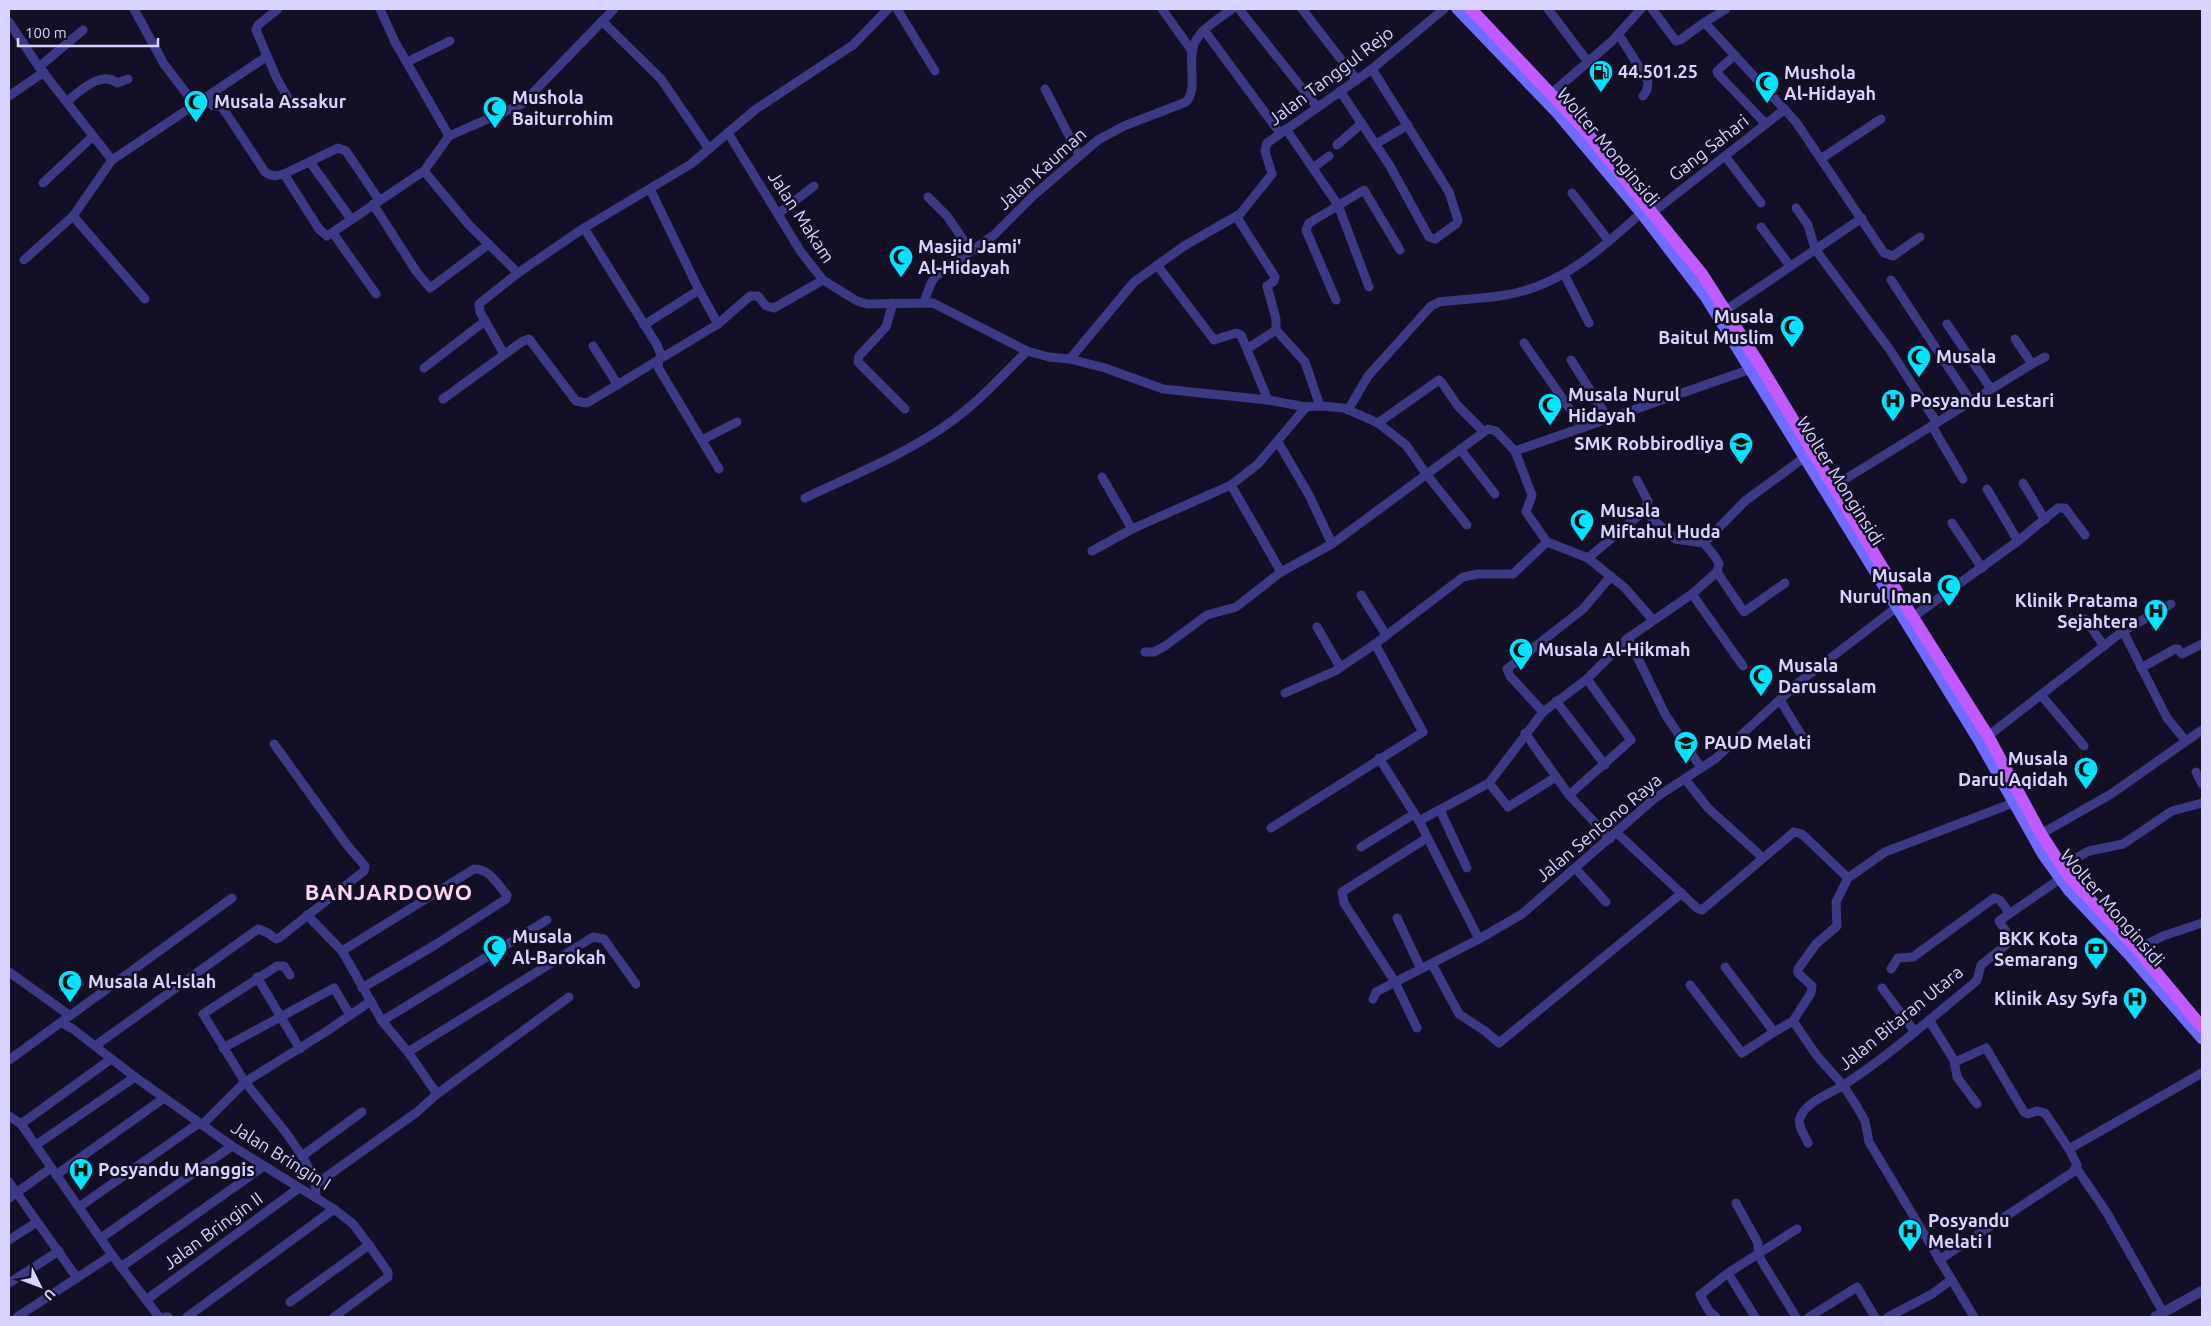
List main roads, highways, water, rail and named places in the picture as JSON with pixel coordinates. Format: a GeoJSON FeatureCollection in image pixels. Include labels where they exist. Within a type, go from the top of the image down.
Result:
{"type":"FeatureCollection","features":[{"type":"Feature","properties":{"kind":"main road","name":"Wolter Monginsidi"},"geometry":{"type":"LineString","coordinates":[[1457,9],[1556,112],[1702,274],[1834,486],[1915,625],[2013,803],[2059,876],[2202,1039]]}},
{"type":"Feature","properties":{"kind":"main road","name":"Wolter Monginsidi"},"geometry":{"type":"LineString","coordinates":[[1471,9],[1552,93],[1647,213],[1706,298],[1897,606],[1915,625],[1988,736],[2041,834],[2059,876]]}},
{"type":"Feature","properties":{"kind":"main road","name":"Wolter Monginsidi"},"geometry":{"type":"LineString","coordinates":[[2059,876],[2069,877],[2137,949],[2202,1027]]}},
{"type":"Feature","properties":{"kind":"place","name":"44.501.25"},"geometry":{"type":"Point","coordinates":[1601,93]}},
{"type":"Feature","properties":{"kind":"place","name":"Mushola Al-Hidayah"},"geometry":{"type":"Point","coordinates":[1767,104]}},
{"type":"Feature","properties":{"kind":"place","name":"Musala Assakur"},"geometry":{"type":"Point","coordinates":[196,123]}},
{"type":"Feature","properties":{"kind":"place","name":"Mushola Baiturrohim"},"geometry":{"type":"Point","coordinates":[495,129]}},
{"type":"Feature","properties":{"kind":"place","name":"Masjid Jami' Al-Hidayah"},"geometry":{"type":"Point","coordinates":[901,278]}},
{"type":"Feature","properties":{"kind":"place","name":"Musala Baitul Muslim"},"geometry":{"type":"Point","coordinates":[1792,348]}},
{"type":"Feature","properties":{"kind":"place","name":"Musala"},"geometry":{"type":"Point","coordinates":[1919,378]}},
{"type":"Feature","properties":{"kind":"place","name":"Posyandu Lestari"},"geometry":{"type":"Point","coordinates":[1893,422]}},
{"type":"Feature","properties":{"kind":"place","name":"Musala Nurul Hidayah"},"geometry":{"type":"Point","coordinates":[1550,426]}},
{"type":"Feature","properties":{"kind":"place","name":"SMK Robbirodliya"},"geometry":{"type":"Point","coordinates":[1741,465]}},
{"type":"Feature","properties":{"kind":"place","name":"Musala Miftahul Huda"},"geometry":{"type":"Point","coordinates":[1582,542]}},
{"type":"Feature","properties":{"kind":"place","name":"Musala Nurul Iman"},"geometry":{"type":"Point","coordinates":[1949,607]}},
{"type":"Feature","properties":{"kind":"place","name":"Klinik Pratama Sejahtera"},"geometry":{"type":"Point","coordinates":[2156,632]}},
{"type":"Feature","properties":{"kind":"place","name":"Musala Al-Hikmah"},"geometry":{"type":"Point","coordinates":[1521,671]}},
{"type":"Feature","properties":{"kind":"place","name":"Musala Darussalam"},"geometry":{"type":"Point","coordinates":[1761,697]}},
{"type":"Feature","properties":{"kind":"place","name":"PAUD Melati"},"geometry":{"type":"Point","coordinates":[1686,764]}},
{"type":"Feature","properties":{"kind":"place","name":"Musala Darul Aqidah"},"geometry":{"type":"Point","coordinates":[2086,790]}},
{"type":"Feature","properties":{"kind":"place","name":"Musala Al-Barokah"},"geometry":{"type":"Point","coordinates":[495,968]}},
{"type":"Feature","properties":{"kind":"place","name":"BKK Kota Semarang"},"geometry":{"type":"Point","coordinates":[2096,970]}},
{"type":"Feature","properties":{"kind":"place","name":"Musala Al-Islah"},"geometry":{"type":"Point","coordinates":[70,1003]}},
{"type":"Feature","properties":{"kind":"place","name":"Klinik Asy Syfa"},"geometry":{"type":"Point","coordinates":[2135,1020]}},
{"type":"Feature","properties":{"kind":"place","name":"Posyandu Manggis"},"geometry":{"type":"Point","coordinates":[81,1191]}},
{"type":"Feature","properties":{"kind":"place","name":"Posyandu Melati I"},"geometry":{"type":"Point","coordinates":[1910,1252]}},
{"type":"Feature","properties":{"kind":"district","name":"BANJARDOWO"},"geometry":{"type":"Point","coordinates":[389,892]}}]}
